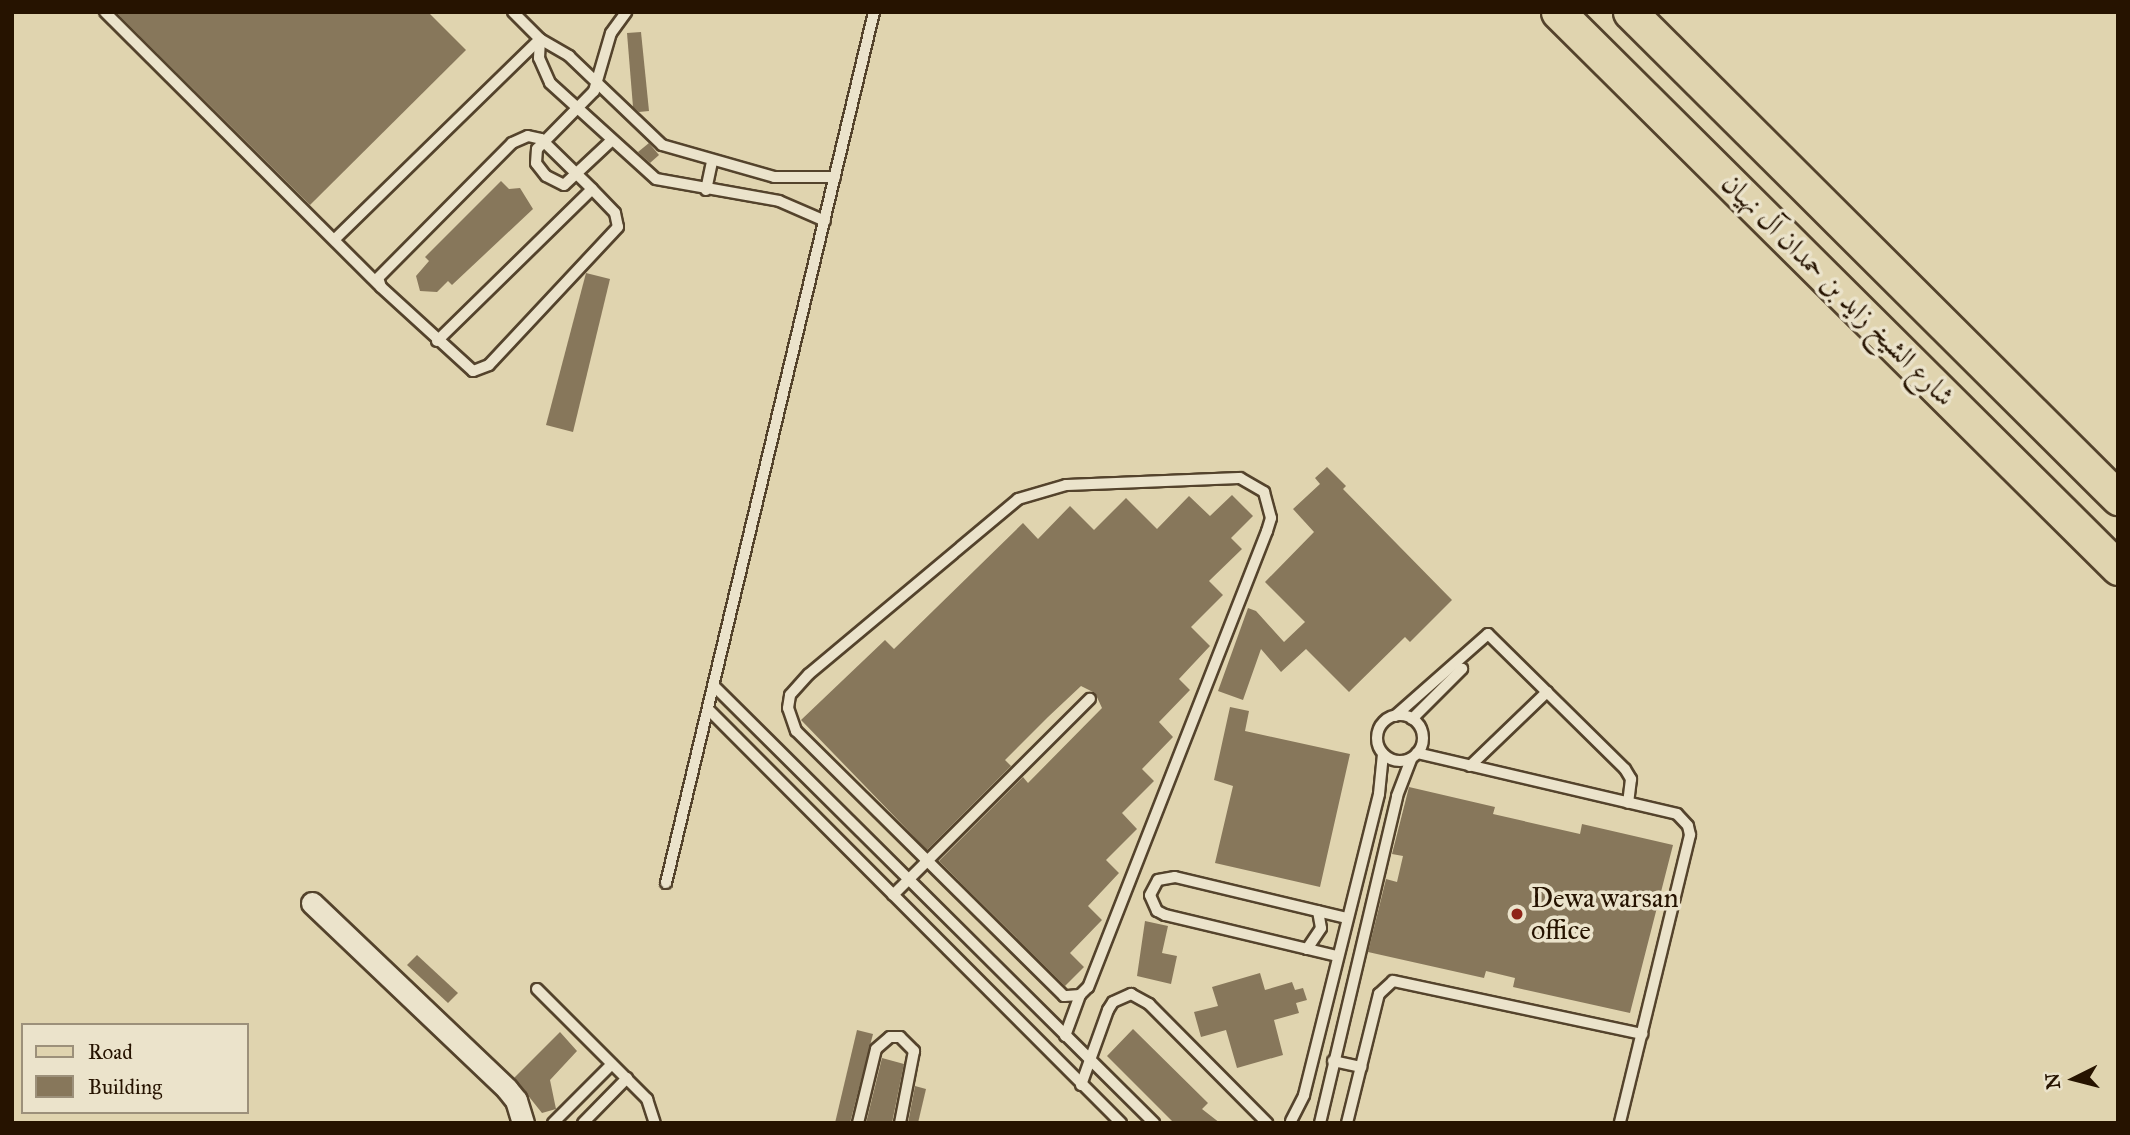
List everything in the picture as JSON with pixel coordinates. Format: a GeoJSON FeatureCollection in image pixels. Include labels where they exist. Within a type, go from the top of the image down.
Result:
{"type":"FeatureCollection","features":[{"type":"Feature","properties":{"kind":"main road","name":"شارع الشيخ زايد بن حمدان آل نهيان"},"geometry":{"type":"LineString","coordinates":[[1558,12],[2118,568]]}},
{"type":"Feature","properties":{"kind":"main road","name":"شارع الشيخ زايد بن حمدان آل نهيان"},"geometry":{"type":"LineString","coordinates":[[1630,12],[2118,498]]}},
{"type":"Feature","properties":{"kind":"street"},"geometry":{"type":"LineString","coordinates":[[312,902],[507,1089],[516,1100],[523,1123]]}},
{"type":"Feature","properties":{"kind":"lane"},"geometry":{"type":"LineString","coordinates":[[105,12],[379,285],[468,370],[489,365],[617,232],[615,213],[544,142],[528,136],[512,143],[382,271],[379,285]]}},
{"type":"Feature","properties":{"kind":"lane"},"geometry":{"type":"LineString","coordinates":[[513,12],[540,39],[559,48],[662,145],[774,177],[835,177]]}},
{"type":"Feature","properties":{"kind":"lane"},"geometry":{"type":"LineString","coordinates":[[611,141],[577,175],[561,184],[541,173],[535,158],[544,142],[590,98],[611,33],[626,12]]}},
{"type":"Feature","properties":{"kind":"lane"},"geometry":{"type":"LineString","coordinates":[[666,883],[710,711],[874,12]]}},
{"type":"Feature","properties":{"kind":"lane"},"geometry":{"type":"LineString","coordinates":[[335,239],[540,39]]}},
{"type":"Feature","properties":{"kind":"lane"},"geometry":{"type":"LineString","coordinates":[[540,39],[545,75],[611,141],[656,179],[779,201],[825,221]]}},
{"type":"Feature","properties":{"kind":"lane"},"geometry":{"type":"LineString","coordinates":[[706,190],[712,161]]}},
{"type":"Feature","properties":{"kind":"lane"},"geometry":{"type":"LineString","coordinates":[[437,341],[592,189]]}},
{"type":"Feature","properties":{"kind":"lane"},"geometry":{"type":"LineString","coordinates":[[1065,1036],[1080,995],[1088,987],[1267,531],[1269,504],[1253,482],[1240,478],[1091,484],[1034,492],[1002,509],[797,685],[788,708],[796,731],[1058,992],[1080,995]]}},
{"type":"Feature","properties":{"kind":"lane"},"geometry":{"type":"LineString","coordinates":[[1305,1123],[1289,1122],[1304,1095],[1379,794],[1383,754],[1377,735],[1383,723],[1395,716],[1485,634],[1625,769],[1631,779],[1628,803]]}},
{"type":"Feature","properties":{"kind":"lane"},"geometry":{"type":"LineString","coordinates":[[1412,719],[1462,669]]}},
{"type":"Feature","properties":{"kind":"lane"},"geometry":{"type":"LineString","coordinates":[[715,687],[1154,1123]]}},
{"type":"Feature","properties":{"kind":"lane"},"geometry":{"type":"LineString","coordinates":[[1470,766],[1547,692]]}},
{"type":"Feature","properties":{"kind":"lane"},"geometry":{"type":"LineString","coordinates":[[893,895],[1090,699]]}},
{"type":"Feature","properties":{"kind":"lane"},"geometry":{"type":"LineString","coordinates":[[710,711],[1119,1122]]}},
{"type":"Feature","properties":{"kind":"lane"},"geometry":{"type":"LineString","coordinates":[[1395,716],[1412,719]]}},
{"type":"Feature","properties":{"kind":"lane"},"geometry":{"type":"LineString","coordinates":[[1320,1123],[1397,796],[1423,739],[1412,719]]}},
{"type":"Feature","properties":{"kind":"lane"},"geometry":{"type":"LineString","coordinates":[[1383,754],[1396,761],[1414,756],[1470,766],[1677,814],[1690,835],[1620,1123]]}},
{"type":"Feature","properties":{"kind":"lane"},"geometry":{"type":"LineString","coordinates":[[769,773],[785,758]]}},
{"type":"Feature","properties":{"kind":"lane"},"geometry":{"type":"LineString","coordinates":[[1337,956],[1165,915],[1152,904],[1153,886],[1158,880],[1175,877],[1347,918]]}},
{"type":"Feature","properties":{"kind":"lane"},"geometry":{"type":"LineString","coordinates":[[1307,949],[1321,928],[1318,911]]}},
{"type":"Feature","properties":{"kind":"lane"},"geometry":{"type":"LineString","coordinates":[[1347,1123],[1379,994],[1393,981],[1642,1034]]}},
{"type":"Feature","properties":{"kind":"lane"},"geometry":{"type":"LineString","coordinates":[[537,989],[652,1106],[655,1123]]}},
{"type":"Feature","properties":{"kind":"lane"},"geometry":{"type":"LineString","coordinates":[[1082,1085],[1113,1002],[1131,994],[1141,997],[1267,1123]]}},
{"type":"Feature","properties":{"kind":"lane"},"geometry":{"type":"LineString","coordinates":[[858,1123],[876,1049],[890,1037],[900,1037],[914,1051],[900,1123]]}},
{"type":"Feature","properties":{"kind":"lane"},"geometry":{"type":"LineString","coordinates":[[1333,1061],[1361,1067]]}},
{"type":"Feature","properties":{"kind":"lane"},"geometry":{"type":"LineString","coordinates":[[553,1123],[612,1064]]}},
{"type":"Feature","properties":{"kind":"lane"},"geometry":{"type":"LineString","coordinates":[[583,1123],[626,1078]]}},
{"type":"Feature","properties":{"kind":"building"},"geometry":{"type":"Polygon","coordinates":[[[116,12],[428,12],[466,50],[310,205],[116,12]]]}},
{"type":"Feature","properties":{"kind":"building"},"geometry":{"type":"Polygon","coordinates":[[[641,32],[649,111],[639,112],[633,107],[627,33],[641,32]]]}},
{"type":"Feature","properties":{"kind":"building"},"geometry":{"type":"Polygon","coordinates":[[[649,143],[659,155],[650,163],[638,152],[649,143]]]}},
{"type":"Feature","properties":{"kind":"building"},"geometry":{"type":"Polygon","coordinates":[[[501,181],[509,189],[520,188],[533,209],[452,285],[448,281],[437,292],[420,291],[416,276],[429,261],[425,257],[501,181]]]}},
{"type":"Feature","properties":{"kind":"building"},"geometry":{"type":"Polygon","coordinates":[[[586,273],[610,279],[573,432],[546,425],[586,273]]]}},
{"type":"Feature","properties":{"kind":"building"},"geometry":{"type":"Polygon","coordinates":[[[1327,467],[1346,486],[1343,489],[1452,600],[1410,642],[1405,637],[1349,692],[1306,649],[1281,672],[1261,649],[1243,700],[1218,691],[1248,608],[1256,611],[1284,642],[1305,622],[1265,582],[1314,532],[1293,509],[1320,484],[1315,478],[1327,467]]]}},
{"type":"Feature","properties":{"kind":"building"},"geometry":{"type":"Polygon","coordinates":[[[1232,495],[1253,516],[1231,538],[1242,549],[1209,581],[1223,595],[1191,627],[1210,646],[1179,679],[1190,690],[1159,722],[1173,737],[1142,769],[1154,781],[1122,813],[1137,829],[1106,860],[1119,873],[1088,906],[1102,920],[1070,953],[1084,967],[1065,986],[939,861],[1023,777],[1028,783],[1102,708],[1095,693],[1081,686],[1005,760],[1011,766],[927,850],[801,720],[885,640],[894,649],[1023,523],[1038,539],[1070,506],[1094,530],[1126,498],[1157,529],[1189,496],[1210,516],[1232,495]]]}},
{"type":"Feature","properties":{"kind":"building"},"geometry":{"type":"Polygon","coordinates":[[[1230,707],[1249,711],[1245,731],[1350,754],[1320,887],[1215,863],[1233,786],[1214,780],[1230,707]]]}},
{"type":"Feature","properties":{"kind":"building"},"geometry":{"type":"Polygon","coordinates":[[[1409,787],[1495,807],[1493,814],[1580,834],[1582,824],[1673,845],[1630,1013],[1513,987],[1515,978],[1486,971],[1484,978],[1368,952],[1386,879],[1397,882],[1403,856],[1392,854],[1409,787]]]}},
{"type":"Feature","properties":{"kind":"building"},"geometry":{"type":"Polygon","coordinates":[[[1145,921],[1168,926],[1162,953],[1177,956],[1171,984],[1137,976],[1145,921]]]}},
{"type":"Feature","properties":{"kind":"building"},"geometry":{"type":"Polygon","coordinates":[[[417,955],[458,993],[448,1003],[407,965],[417,955]]]}},
{"type":"Feature","properties":{"kind":"building"},"geometry":{"type":"Polygon","coordinates":[[[1260,973],[1265,990],[1292,982],[1295,990],[1303,988],[1307,1000],[1296,1003],[1299,1013],[1274,1020],[1283,1055],[1237,1068],[1226,1030],[1201,1037],[1194,1012],[1218,1006],[1212,987],[1260,973]]]}},
{"type":"Feature","properties":{"kind":"building"},"geometry":{"type":"Polygon","coordinates":[[[1133,1029],[1208,1103],[1202,1109],[1220,1123],[1174,1123],[1107,1056],[1133,1029]]]}},
{"type":"Feature","properties":{"kind":"building"},"geometry":{"type":"Polygon","coordinates":[[[857,1030],[873,1034],[850,1123],[835,1123],[857,1030]]]}},
{"type":"Feature","properties":{"kind":"building"},"geometry":{"type":"Polygon","coordinates":[[[560,1032],[577,1051],[550,1080],[556,1109],[542,1113],[514,1078],[560,1032]]]}},
{"type":"Feature","properties":{"kind":"building"},"geometry":{"type":"Polygon","coordinates":[[[882,1058],[904,1064],[892,1123],[866,1123],[882,1058]]]}},
{"type":"Feature","properties":{"kind":"building"},"geometry":{"type":"Polygon","coordinates":[[[915,1086],[926,1089],[918,1123],[908,1123],[915,1086]]]}},
{"type":"Feature","properties":{"kind":"place","name":"Dewa warsan office"},"geometry":{"type":"Point","coordinates":[1517,914]}}]}
